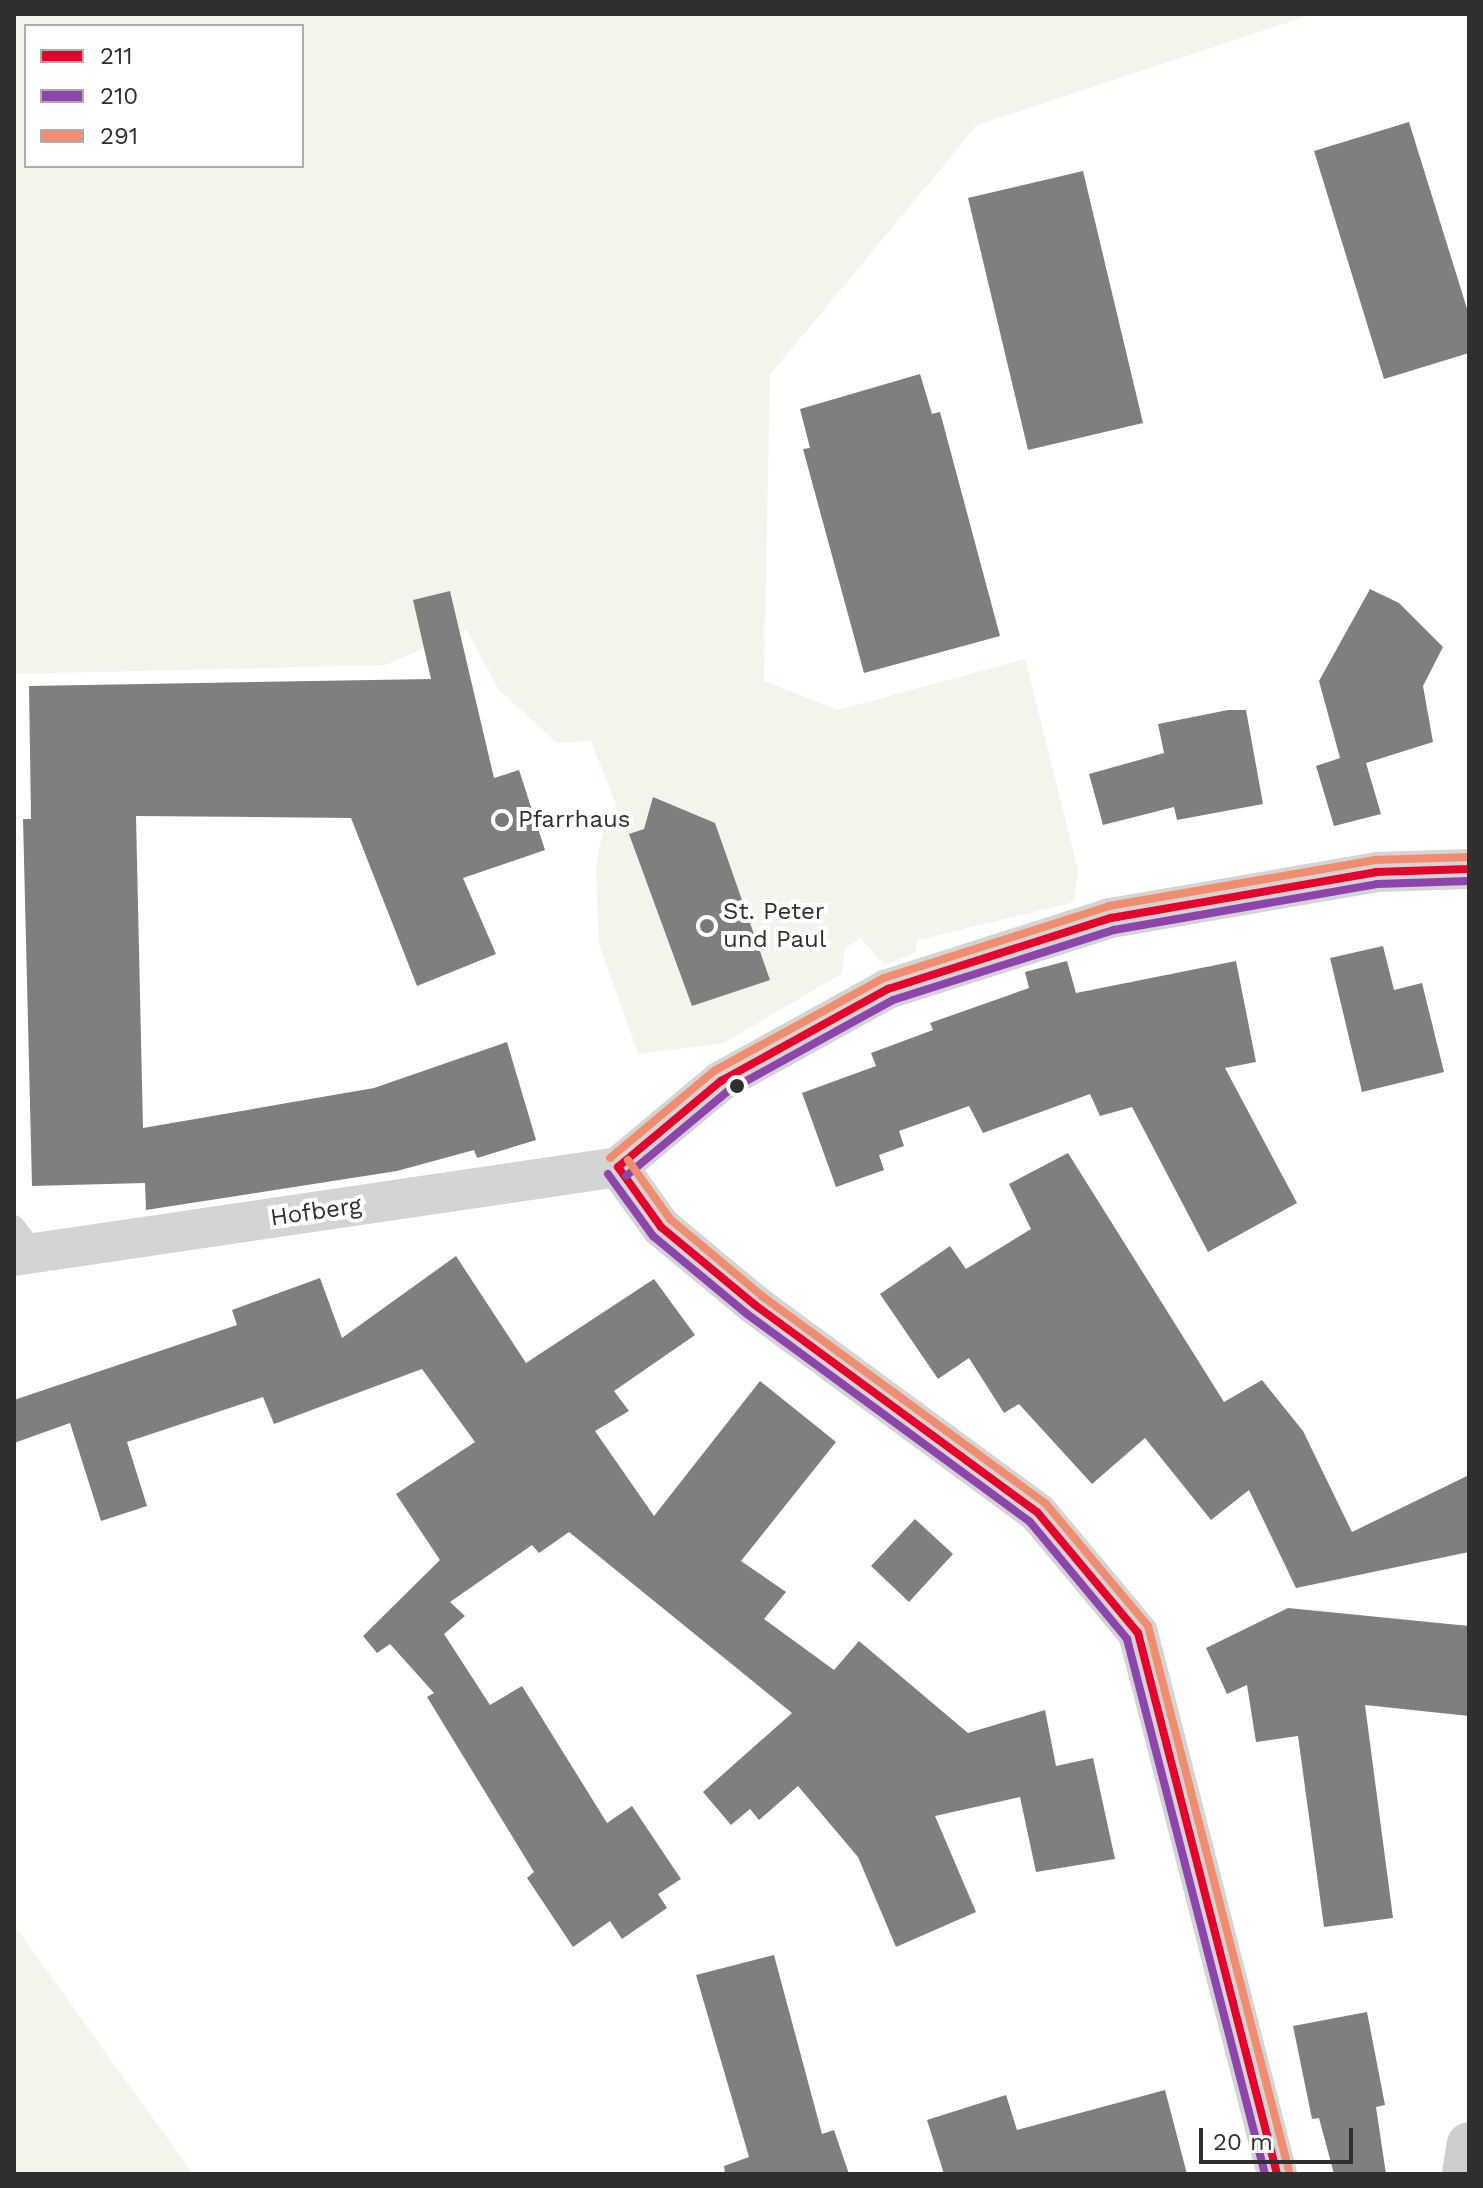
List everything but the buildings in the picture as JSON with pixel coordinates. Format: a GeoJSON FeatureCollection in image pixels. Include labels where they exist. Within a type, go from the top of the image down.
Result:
{"type":"FeatureCollection","features":[{"type":"Feature","properties":{"kind":"street"},"geometry":{"type":"LineString","coordinates":[[1277,2174],[1138,1633],[1038,1513],[755,1305],[661,1227],[618,1167],[721,1081],[888,989],[1111,918],[1376,872],[1469,869]]}},
{"type":"Feature","properties":{"kind":"street","name":"Hofberg"},"geometry":{"type":"LineString","coordinates":[[21,1245],[618,1167]]}},
{"type":"Feature","properties":{"kind":"street"},"geometry":{"type":"LineString","coordinates":[[1464,2174],[1469,2144]]}},
{"type":"Feature","properties":{"kind":"shaded area"},"geometry":{"type":"Polygon","coordinates":[[[14,14],[1314,14],[977,125],[770,375],[764,681],[838,710],[1025,659],[1078,870],[1074,902],[918,940],[915,953],[884,965],[861,938],[845,948],[841,974],[724,1043],[638,1054],[599,944],[596,868],[602,835],[617,806],[591,741],[557,743],[499,690],[466,629],[386,665],[14,674],[14,14]]]}},
{"type":"Feature","properties":{"kind":"shaded area"},"geometry":{"type":"Polygon","coordinates":[[[14,1925],[193,2174],[14,2174],[14,1925]]]}},
{"type":"Feature","properties":{"kind":"transit line","name":"291"},"geometry":{"type":"LineString","coordinates":[[610,1158],[714,1071],[884,978],[1109,906],[1374,860],[1469,857]]}},
{"type":"Feature","properties":{"kind":"transit line","name":"211"},"geometry":{"type":"LineString","coordinates":[[618,1167],[721,1081],[888,989],[1111,918],[1376,872],[1469,869]]}},
{"type":"Feature","properties":{"kind":"transit line","name":"210"},"geometry":{"type":"LineString","coordinates":[[626,1176],[728,1091],[893,1000],[1114,930],[1377,884],[1469,881]]}},
{"type":"Feature","properties":{"kind":"transit line","name":"291"},"geometry":{"type":"LineString","coordinates":[[628,1160],[670,1219],[762,1296],[1046,1504],[1148,1626],[1289,2171]]}},
{"type":"Feature","properties":{"kind":"transit line","name":"211"},"geometry":{"type":"LineString","coordinates":[[618,1167],[661,1227],[755,1305],[1038,1513],[1138,1633],[1277,2174]]}},
{"type":"Feature","properties":{"kind":"transit line","name":"210"},"geometry":{"type":"LineString","coordinates":[[608,1174],[653,1236],[747,1314],[1030,1522],[1127,1639],[1265,2174]]}},
{"type":"Feature","properties":{"kind":"place","name":"Pfarrhaus"},"geometry":{"type":"Point","coordinates":[502,820]}},
{"type":"Feature","properties":{"kind":"place","name":"St. Peter und Paul"},"geometry":{"type":"Point","coordinates":[707,926]}}]}
